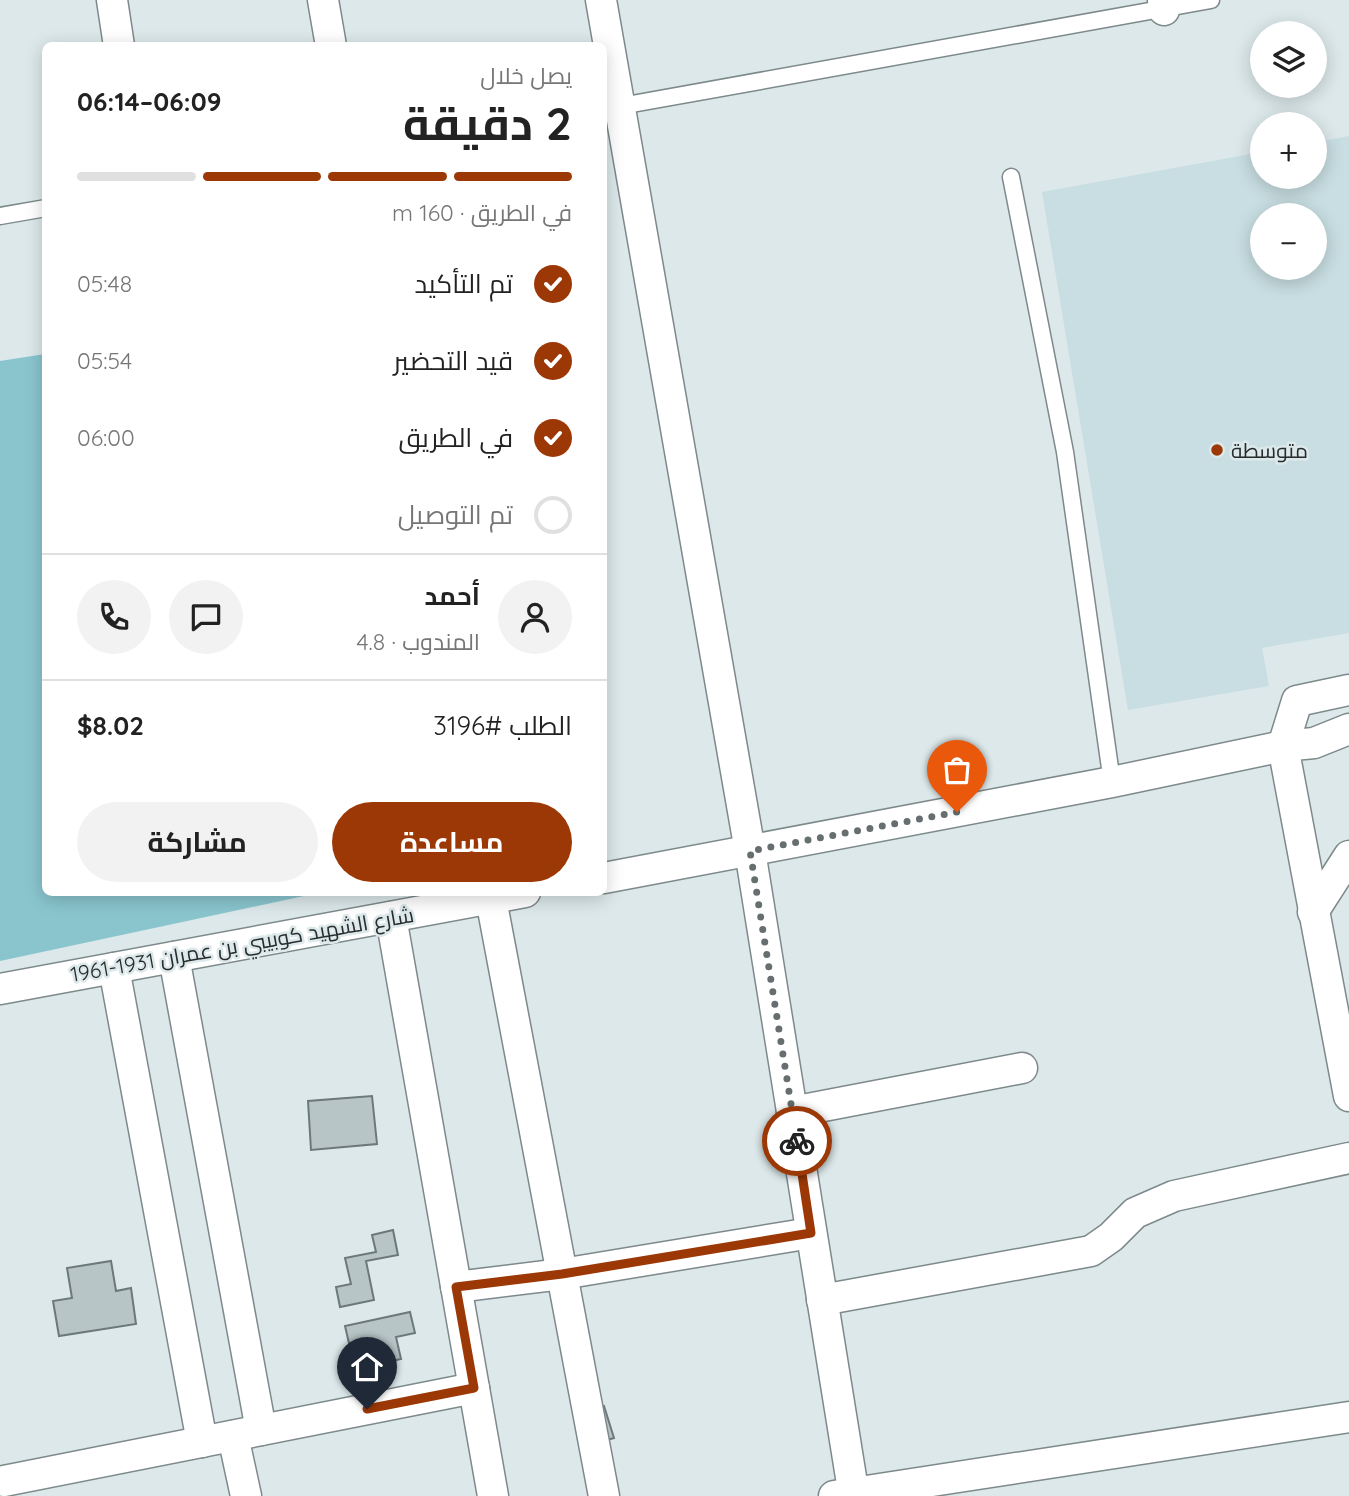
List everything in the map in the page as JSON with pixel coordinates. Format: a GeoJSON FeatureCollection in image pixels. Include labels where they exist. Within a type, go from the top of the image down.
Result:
{"type":"FeatureCollection","features":[{"type":"Feature","properties":{"kind":"street"},"geometry":{"type":"LineString","coordinates":[[113,0],[118,42]]}},
{"type":"Feature","properties":{"kind":"street"},"geometry":{"type":"LineString","coordinates":[[323,0],[330,42]]}},
{"type":"Feature","properties":{"kind":"street"},"geometry":{"type":"LineString","coordinates":[[601,0],[605,42]]}},
{"type":"Feature","properties":{"kind":"street"},"geometry":{"type":"LineString","coordinates":[[607,59],[612,108],[750,851],[822,1300],[847,1495],[1349,1417]]}},
{"type":"Feature","properties":{"kind":"street"},"geometry":{"type":"LineString","coordinates":[[1349,690],[1297,701],[1283,746],[1349,1096]]}},
{"type":"Feature","properties":{"kind":"street"},"geometry":{"type":"LineString","coordinates":[[607,877],[1112,782],[1283,746],[1314,743],[1349,729]]}},
{"type":"Feature","properties":{"kind":"street"},"geometry":{"type":"LineString","coordinates":[[1313,912],[1349,856]]}},
{"type":"Feature","properties":{"kind":"street","name":"شارع الشهيد كوبيبي بن عمران 1931-1961"},"geometry":{"type":"LineString","coordinates":[[0,989],[506,896]]}},
{"type":"Feature","properties":{"kind":"street"},"geometry":{"type":"LineString","coordinates":[[491,899],[604,1496]]}},
{"type":"Feature","properties":{"kind":"street"},"geometry":{"type":"LineString","coordinates":[[391,917],[493,1496]]}},
{"type":"Feature","properties":{"kind":"street"},"geometry":{"type":"LineString","coordinates":[[174,957],[247,1433],[246,1496]]}},
{"type":"Feature","properties":{"kind":"street"},"geometry":{"type":"LineString","coordinates":[[114,968],[202,1442]]}},
{"type":"Feature","properties":{"kind":"street"},"geometry":{"type":"LineString","coordinates":[[792,1112],[1023,1068]]}},
{"type":"Feature","properties":{"kind":"street"},"geometry":{"type":"LineString","coordinates":[[822,1300],[1091,1251],[1111,1237],[1135,1213],[1174,1196],[1349,1158]]}},
{"type":"Feature","properties":{"kind":"street"},"geometry":{"type":"LineString","coordinates":[[456,1287],[562,1274],[811,1233]]}},
{"type":"Feature","properties":{"kind":"street"},"geometry":{"type":"LineString","coordinates":[[3,1479],[474,1388]]}},
{"type":"Feature","properties":{"kind":"lane"},"geometry":{"type":"LineString","coordinates":[[612,108],[1164,5],[1211,0]]}},
{"type":"Feature","properties":{"kind":"lane"},"geometry":{"type":"LineString","coordinates":[[1011,177],[1065,452],[1112,782]]}},
{"type":"Feature","properties":{"kind":"lane"},"geometry":{"type":"LineString","coordinates":[[0,216],[42,209]]}},
{"type":"Feature","properties":{"kind":"shaded area","name":"متوسطة"},"geometry":{"type":"Polygon","coordinates":[[[1349,136],[1349,633],[1262,648],[1269,686],[1128,710],[1042,192],[1250,154],[1250,189],[1327,189],[1327,140],[1349,136]]]}},
{"type":"Feature","properties":{"kind":"shaded area"},"geometry":{"type":"Polygon","coordinates":[[[42,354],[42,896],[304,896],[0,961],[0,361],[42,354]]]}},
{"type":"Feature","properties":{"kind":"building"},"geometry":{"type":"Polygon","coordinates":[[[372,1096],[377,1144],[311,1150],[308,1101],[372,1096]]]}},
{"type":"Feature","properties":{"kind":"building"},"geometry":{"type":"Polygon","coordinates":[[[393,1230],[398,1255],[366,1261],[374,1300],[340,1307],[336,1287],[351,1284],[345,1258],[376,1252],[372,1235],[393,1230]]]}},
{"type":"Feature","properties":{"kind":"building"},"geometry":{"type":"Polygon","coordinates":[[[111,1261],[116,1291],[131,1288],[136,1324],[59,1336],[53,1301],[72,1298],[67,1268],[111,1261]]]}},
{"type":"Feature","properties":{"kind":"building"},"geometry":{"type":"Polygon","coordinates":[[[410,1312],[415,1333],[396,1337],[401,1359],[355,1369],[345,1326],[410,1312]]]}},
{"type":"Feature","properties":{"kind":"building"},"geometry":{"type":"Polygon","coordinates":[[[604,1406],[614,1438],[593,1444],[583,1412],[604,1406]]]}},
{"type":"Feature","properties":{"kind":"way so far"},"geometry":{"type":"LineString","coordinates":[[797,1141],[750,851],[957,812]]}},
{"type":"Feature","properties":{"kind":"place","name":"متوسطة"},"geometry":{"type":"Point","coordinates":[1217,450]}},
{"type":"Feature","properties":{"kind":"route"},"geometry":{"type":"LineString","coordinates":[[367,1409],[474,1388],[456,1287],[562,1274],[811,1233],[797,1141]]}}]}
